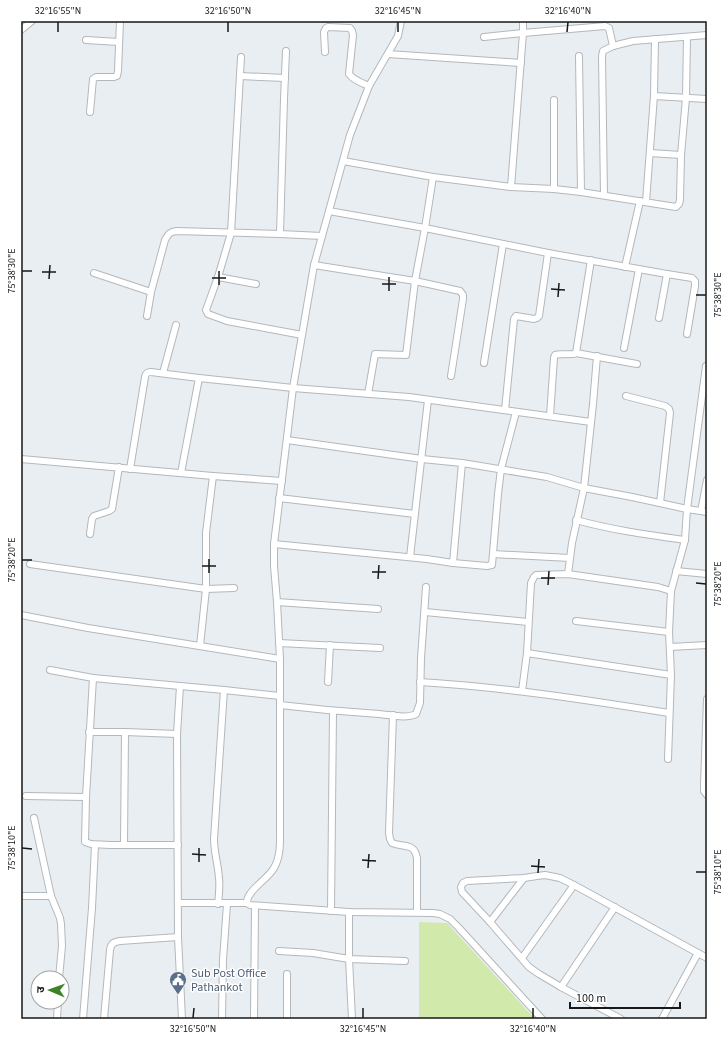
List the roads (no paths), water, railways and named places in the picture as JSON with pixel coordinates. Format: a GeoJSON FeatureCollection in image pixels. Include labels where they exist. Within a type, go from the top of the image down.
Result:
{"type":"FeatureCollection","features":[{"type":"Feature","properties":{"kind":"street"},"geometry":{"type":"LineString","coordinates":[[21,30],[32,21]]}},
{"type":"Feature","properties":{"kind":"street"},"geometry":{"type":"LineString","coordinates":[[90,112],[93,79],[96,77],[117,76],[120,21]]}},
{"type":"Feature","properties":{"kind":"street"},"geometry":{"type":"LineString","coordinates":[[247,903],[247,899],[250,894],[274,868],[279,851],[280,659],[274,544],[288,440],[293,388],[314,264],[350,135],[369,86],[398,36],[401,21]]}},
{"type":"Feature","properties":{"kind":"street"},"geometry":{"type":"LineString","coordinates":[[511,187],[523,21]]}},
{"type":"Feature","properties":{"kind":"street"},"geometry":{"type":"LineString","coordinates":[[484,37],[605,26],[610,31],[613,46]]}},
{"type":"Feature","properties":{"kind":"street"},"geometry":{"type":"LineString","coordinates":[[325,52],[324,32],[326,28],[350,28],[353,35],[349,74],[355,80],[369,86]]}},
{"type":"Feature","properties":{"kind":"street"},"geometry":{"type":"LineString","coordinates":[[604,195],[602,53],[605,49],[633,41],[707,35]]}},
{"type":"Feature","properties":{"kind":"street"},"geometry":{"type":"LineString","coordinates":[[343,161],[433,177],[511,187],[581,192],[672,207],[678,206],[680,200],[686,98],[687,37]]}},
{"type":"Feature","properties":{"kind":"street"},"geometry":{"type":"LineString","coordinates":[[625,266],[643,202],[650,153],[654,96],[655,39]]}},
{"type":"Feature","properties":{"kind":"street"},"geometry":{"type":"LineString","coordinates":[[86,40],[119,42]]}},
{"type":"Feature","properties":{"kind":"street"},"geometry":{"type":"LineString","coordinates":[[280,234],[286,51]]}},
{"type":"Feature","properties":{"kind":"street"},"geometry":{"type":"LineString","coordinates":[[388,54],[521,63]]}},
{"type":"Feature","properties":{"kind":"street"},"geometry":{"type":"LineString","coordinates":[[579,56],[581,192]]}},
{"type":"Feature","properties":{"kind":"street"},"geometry":{"type":"LineString","coordinates":[[241,57],[231,232],[218,277],[206,310],[208,314],[227,321],[302,335]]}},
{"type":"Feature","properties":{"kind":"street"},"geometry":{"type":"LineString","coordinates":[[240,76],[285,78]]}},
{"type":"Feature","properties":{"kind":"street"},"geometry":{"type":"LineString","coordinates":[[654,96],[707,99]]}},
{"type":"Feature","properties":{"kind":"street"},"geometry":{"type":"LineString","coordinates":[[554,100],[554,189]]}},
{"type":"Feature","properties":{"kind":"street"},"geometry":{"type":"LineString","coordinates":[[650,153],[682,155]]}},
{"type":"Feature","properties":{"kind":"street"},"geometry":{"type":"LineString","coordinates":[[368,394],[375,354],[406,355],[415,281],[433,177]]}},
{"type":"Feature","properties":{"kind":"street"},"geometry":{"type":"LineString","coordinates":[[329,211],[425,228],[548,253],[692,278],[695,281],[695,286],[687,334]]}},
{"type":"Feature","properties":{"kind":"street"},"geometry":{"type":"LineString","coordinates":[[147,316],[151,292],[166,240],[171,232],[231,232],[322,236]]}},
{"type":"Feature","properties":{"kind":"street"},"geometry":{"type":"LineString","coordinates":[[484,363],[503,244]]}},
{"type":"Feature","properties":{"kind":"street"},"geometry":{"type":"LineString","coordinates":[[505,410],[514,319],[516,316],[534,319],[539,316],[548,253]]}},
{"type":"Feature","properties":{"kind":"street"},"geometry":{"type":"LineString","coordinates":[[576,352],[591,260]]}},
{"type":"Feature","properties":{"kind":"street"},"geometry":{"type":"LineString","coordinates":[[314,264],[460,290],[463,299],[451,376]]}},
{"type":"Feature","properties":{"kind":"street"},"geometry":{"type":"LineString","coordinates":[[624,348],[639,269]]}},
{"type":"Feature","properties":{"kind":"street"},"geometry":{"type":"LineString","coordinates":[[94,272],[151,292]]}},
{"type":"Feature","properties":{"kind":"street"},"geometry":{"type":"LineString","coordinates":[[659,318],[667,274]]}},
{"type":"Feature","properties":{"kind":"street"},"geometry":{"type":"LineString","coordinates":[[218,277],[256,284]]}},
{"type":"Feature","properties":{"kind":"street"},"geometry":{"type":"LineString","coordinates":[[163,373],[176,325]]}},
{"type":"Feature","properties":{"kind":"street"},"geometry":{"type":"LineString","coordinates":[[550,416],[554,358],[557,354],[569,355],[576,352],[637,364]]}},
{"type":"Feature","properties":{"kind":"street"},"geometry":{"type":"LineString","coordinates":[[568,574],[576,520],[584,488],[597,356]]}},
{"type":"Feature","properties":{"kind":"street"},"geometry":{"type":"LineString","coordinates":[[668,759],[671,675],[669,632],[671,591],[676,571],[682,556],[685,540],[687,509],[706,366]]}},
{"type":"Feature","properties":{"kind":"street"},"geometry":{"type":"LineString","coordinates":[[130,469],[146,374],[148,372],[293,388],[409,397],[591,422]]}},
{"type":"Feature","properties":{"kind":"street"},"geometry":{"type":"LineString","coordinates":[[181,473],[199,378]]}},
{"type":"Feature","properties":{"kind":"street"},"geometry":{"type":"LineString","coordinates":[[626,396],[668,407],[670,413],[660,503]]}},
{"type":"Feature","properties":{"kind":"street"},"geometry":{"type":"LineString","coordinates":[[410,557],[428,400]]}},
{"type":"Feature","properties":{"kind":"street"},"geometry":{"type":"LineString","coordinates":[[274,544],[410,557],[453,563],[492,565],[501,469],[516,412]]}},
{"type":"Feature","properties":{"kind":"street"},"geometry":{"type":"LineString","coordinates":[[288,440],[501,469],[547,477],[584,488],[632,496],[687,509],[704,511],[707,480]]}},
{"type":"Feature","properties":{"kind":"street"},"geometry":{"type":"LineString","coordinates":[[21,459],[282,481]]}},
{"type":"Feature","properties":{"kind":"street"},"geometry":{"type":"LineString","coordinates":[[453,563],[462,463]]}},
{"type":"Feature","properties":{"kind":"street"},"geometry":{"type":"LineString","coordinates":[[90,534],[92,518],[112,509],[118,467]]}},
{"type":"Feature","properties":{"kind":"street"},"geometry":{"type":"LineString","coordinates":[[200,646],[206,589],[206,533],[213,476]]}},
{"type":"Feature","properties":{"kind":"street"},"geometry":{"type":"LineString","coordinates":[[279,498],[415,514]]}},
{"type":"Feature","properties":{"kind":"street"},"geometry":{"type":"LineString","coordinates":[[576,520],[603,527],[685,540]]}},
{"type":"Feature","properties":{"kind":"street"},"geometry":{"type":"LineString","coordinates":[[493,554],[570,558]]}},
{"type":"Feature","properties":{"kind":"street"},"geometry":{"type":"LineString","coordinates":[[30,564],[206,589],[234,588]]}},
{"type":"Feature","properties":{"kind":"street"},"geometry":{"type":"LineString","coordinates":[[676,571],[707,574]]}},
{"type":"Feature","properties":{"kind":"street"},"geometry":{"type":"LineString","coordinates":[[522,691],[527,653],[531,583],[536,575],[568,574],[658,587],[671,591]]}},
{"type":"Feature","properties":{"kind":"street"},"geometry":{"type":"LineString","coordinates":[[280,705],[333,711],[393,715],[412,716],[416,714],[420,703],[426,587]]}},
{"type":"Feature","properties":{"kind":"street"},"geometry":{"type":"LineString","coordinates":[[277,602],[378,609]]}},
{"type":"Feature","properties":{"kind":"street"},"geometry":{"type":"LineString","coordinates":[[425,612],[528,622]]}},
{"type":"Feature","properties":{"kind":"street"},"geometry":{"type":"LineString","coordinates":[[21,615],[88,628],[280,659]]}},
{"type":"Feature","properties":{"kind":"street"},"geometry":{"type":"LineString","coordinates":[[576,621],[669,632]]}},
{"type":"Feature","properties":{"kind":"street"},"geometry":{"type":"LineString","coordinates":[[279,643],[380,648]]}},
{"type":"Feature","properties":{"kind":"street"},"geometry":{"type":"LineString","coordinates":[[328,682],[330,645]]}},
{"type":"Feature","properties":{"kind":"street"},"geometry":{"type":"LineString","coordinates":[[670,647],[707,645]]}},
{"type":"Feature","properties":{"kind":"street"},"geometry":{"type":"LineString","coordinates":[[527,653],[671,675]]}},
{"type":"Feature","properties":{"kind":"street"},"geometry":{"type":"LineString","coordinates":[[50,670],[93,678],[280,696]]}},
{"type":"Feature","properties":{"kind":"street"},"geometry":{"type":"LineString","coordinates":[[93,678],[89,732],[85,842],[95,845],[178,845]]}},
{"type":"Feature","properties":{"kind":"street"},"geometry":{"type":"LineString","coordinates":[[420,682],[522,691],[670,713]]}},
{"type":"Feature","properties":{"kind":"street"},"geometry":{"type":"LineString","coordinates":[[180,686],[177,734],[178,937],[182,1019]]}},
{"type":"Feature","properties":{"kind":"street"},"geometry":{"type":"LineString","coordinates":[[218,904],[219,887],[214,839],[224,690]]}},
{"type":"Feature","properties":{"kind":"street"},"geometry":{"type":"LineString","coordinates":[[707,699],[704,785],[704,791],[707,795]]}},
{"type":"Feature","properties":{"kind":"street"},"geometry":{"type":"LineString","coordinates":[[331,911],[333,711]]}},
{"type":"Feature","properties":{"kind":"street"},"geometry":{"type":"LineString","coordinates":[[393,715],[389,833],[392,843],[411,847],[416,853],[417,912]]}},
{"type":"Feature","properties":{"kind":"street"},"geometry":{"type":"LineString","coordinates":[[89,732],[177,734]]}},
{"type":"Feature","properties":{"kind":"street"},"geometry":{"type":"LineString","coordinates":[[124,845],[125,732]]}},
{"type":"Feature","properties":{"kind":"street"},"geometry":{"type":"LineString","coordinates":[[26,796],[86,796]]}},
{"type":"Feature","properties":{"kind":"street"},"geometry":{"type":"LineString","coordinates":[[34,818],[51,896],[62,924],[60,970]]}},
{"type":"Feature","properties":{"kind":"street"},"geometry":{"type":"LineString","coordinates":[[83,1019],[92,908],[95,845]]}},
{"type":"Feature","properties":{"kind":"street"},"geometry":{"type":"LineString","coordinates":[[621,1019],[561,987],[529,967],[462,892],[463,883],[467,881],[536,876],[552,876],[560,878],[707,958]]}},
{"type":"Feature","properties":{"kind":"street"},"geometry":{"type":"LineString","coordinates":[[490,922],[524,878]]}},
{"type":"Feature","properties":{"kind":"street"},"geometry":{"type":"LineString","coordinates":[[522,958],[574,885]]}},
{"type":"Feature","properties":{"kind":"street"},"geometry":{"type":"LineString","coordinates":[[21,896],[51,896]]}},
{"type":"Feature","properties":{"kind":"street"},"geometry":{"type":"LineString","coordinates":[[179,903],[247,903],[255,906],[331,911],[417,912],[440,914],[450,919],[542,1019]]}},
{"type":"Feature","properties":{"kind":"street"},"geometry":{"type":"LineString","coordinates":[[222,1019],[223,960],[227,904]]}},
{"type":"Feature","properties":{"kind":"street"},"geometry":{"type":"LineString","coordinates":[[254,1019],[255,906]]}},
{"type":"Feature","properties":{"kind":"street"},"geometry":{"type":"LineString","coordinates":[[561,987],[615,907]]}},
{"type":"Feature","properties":{"kind":"street"},"geometry":{"type":"LineString","coordinates":[[349,912],[352,1019]]}},
{"type":"Feature","properties":{"kind":"street"},"geometry":{"type":"LineString","coordinates":[[104,1019],[110,945],[120,940],[178,937]]}},
{"type":"Feature","properties":{"kind":"street"},"geometry":{"type":"LineString","coordinates":[[279,951],[313,953],[350,960],[405,961]]}},
{"type":"Feature","properties":{"kind":"street"},"geometry":{"type":"LineString","coordinates":[[662,1019],[698,953]]}},
{"type":"Feature","properties":{"kind":"street"},"geometry":{"type":"LineString","coordinates":[[287,974],[287,1019]]}},
{"type":"Feature","properties":{"kind":"place","name":"Sub Post Office Pathankot"},"geometry":{"type":"Point","coordinates":[178,995]}}]}
